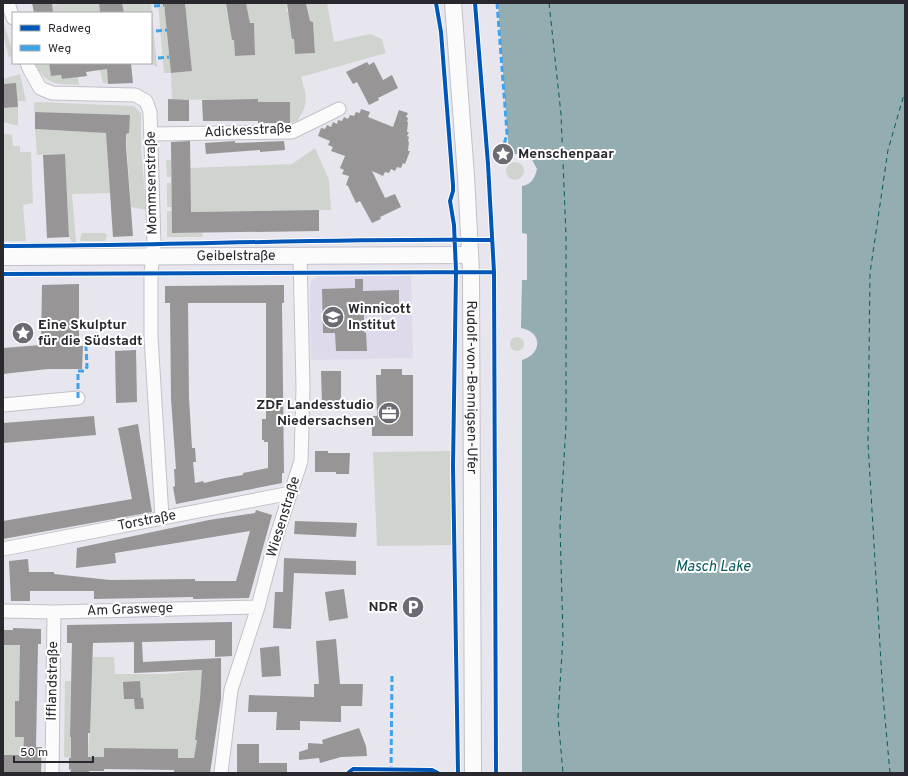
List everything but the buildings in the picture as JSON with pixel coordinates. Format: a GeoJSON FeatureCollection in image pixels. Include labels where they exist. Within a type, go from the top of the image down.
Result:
{"type":"FeatureCollection","features":[{"type":"Feature","properties":{"kind":"street"},"geometry":{"type":"LineString","coordinates":[[8,3],[12,15]]}},
{"type":"Feature","properties":{"kind":"street","name":"Rudolf-von-Bennigsen-Ufer"},"geometry":{"type":"LineString","coordinates":[[453,3],[465,155],[470,255],[473,773]]}},
{"type":"Feature","properties":{"kind":"street","name":"Mommsenstraße"},"geometry":{"type":"LineString","coordinates":[[28,64],[40,88],[52,93],[135,95],[146,101],[150,112],[152,134],[154,244],[151,273],[151,337],[162,517]]}},
{"type":"Feature","properties":{"kind":"street","name":"Adickesstraße"},"geometry":{"type":"LineString","coordinates":[[152,134],[292,132],[340,109]]}},
{"type":"Feature","properties":{"kind":"street","name":"Geibelstraße"},"geometry":{"type":"LineString","coordinates":[[3,257],[470,255]]}},
{"type":"Feature","properties":{"kind":"street","name":"Wiesenstraße"},"geometry":{"type":"LineString","coordinates":[[221,773],[231,690],[258,607],[276,538],[301,460],[303,387],[300,256]]}},
{"type":"Feature","properties":{"kind":"street"},"geometry":{"type":"LineString","coordinates":[[3,405],[78,398]]}},
{"type":"Feature","properties":{"kind":"street","name":"Torstraße"},"geometry":{"type":"LineString","coordinates":[[3,550],[162,517],[291,493]]}},
{"type":"Feature","properties":{"kind":"street","name":"Am Graswege"},"geometry":{"type":"LineString","coordinates":[[3,611],[54,612],[258,607]]}},
{"type":"Feature","properties":{"kind":"street","name":"Ifflandstraße"},"geometry":{"type":"LineString","coordinates":[[52,773],[54,612]]}},
{"type":"Feature","properties":{"kind":"shaded area"},"geometry":{"type":"Polygon","coordinates":[[[68,3],[99,3],[100,12],[53,12],[52,5],[68,3]]]}},
{"type":"Feature","properties":{"kind":"shaded area"},"geometry":{"type":"Polygon","coordinates":[[[121,3],[151,3],[152,12],[123,12],[121,3]]]}},
{"type":"Feature","properties":{"kind":"shaded area"},"geometry":{"type":"Polygon","coordinates":[[[158,3],[164,3],[171,73],[164,73],[158,3]]]}},
{"type":"Feature","properties":{"kind":"shaded area"},"geometry":{"type":"Polygon","coordinates":[[[185,3],[226,3],[227,14],[234,40],[235,56],[255,55],[254,24],[250,23],[246,3],[287,3],[286,8],[294,39],[295,54],[315,53],[313,22],[310,21],[307,3],[327,3],[334,42],[370,34],[382,39],[386,53],[301,77],[306,95],[304,110],[297,121],[290,123],[290,102],[258,102],[258,99],[172,100],[171,73],[192,71],[185,3]]]}},
{"type":"Feature","properties":{"kind":"shaded area"},"geometry":{"type":"Polygon","coordinates":[[[152,14],[157,67],[152,64],[152,14]]]}},
{"type":"Feature","properties":{"kind":"shaded area"},"geometry":{"type":"Polygon","coordinates":[[[3,21],[12,49],[12,56],[9,57],[3,36],[3,21]]]}},
{"type":"Feature","properties":{"kind":"shaded area"},"geometry":{"type":"Polygon","coordinates":[[[36,64],[49,64],[51,76],[61,75],[62,79],[78,77],[79,85],[52,82],[43,76],[36,64]]]}},
{"type":"Feature","properties":{"kind":"shaded area"},"geometry":{"type":"Polygon","coordinates":[[[98,64],[106,64],[108,84],[103,83],[98,64]]]}},
{"type":"Feature","properties":{"kind":"shaded area"},"geometry":{"type":"Polygon","coordinates":[[[20,74],[26,101],[17,101],[16,83],[3,84],[3,79],[20,74]]]}},
{"type":"Feature","properties":{"kind":"shaded area"},"geometry":{"type":"Polygon","coordinates":[[[34,103],[134,106],[141,113],[141,146],[146,210],[131,207],[126,134],[129,133],[129,115],[35,112],[34,103]]]}},
{"type":"Feature","properties":{"kind":"shaded area"},"geometry":{"type":"Polygon","coordinates":[[[18,107],[18,126],[3,122],[3,108],[18,107]]]}},
{"type":"Feature","properties":{"kind":"shaded area"},"geometry":{"type":"Polygon","coordinates":[[[35,129],[110,133],[110,147],[107,148],[110,193],[72,194],[76,242],[72,242],[69,237],[65,154],[37,155],[35,129]]]}},
{"type":"Feature","properties":{"kind":"shaded area"},"geometry":{"type":"Polygon","coordinates":[[[3,134],[12,135],[13,146],[20,146],[20,152],[31,152],[33,203],[23,205],[26,241],[3,241],[3,134]]]}},
{"type":"Feature","properties":{"kind":"shaded area"},"geometry":{"type":"Polygon","coordinates":[[[315,148],[329,180],[331,210],[191,212],[190,168],[292,164],[315,148]]]}},
{"type":"Feature","properties":{"kind":"shaded area"},"geometry":{"type":"Polygon","coordinates":[[[166,160],[171,160],[171,177],[167,177],[166,160]]]}},
{"type":"Feature","properties":{"kind":"shaded area"},"geometry":{"type":"Polygon","coordinates":[[[515,162],[521,165],[524,171],[521,177],[515,180],[509,177],[506,171],[509,165],[515,162]]]}},
{"type":"Feature","properties":{"kind":"shaded area"},"geometry":{"type":"Polygon","coordinates":[[[167,183],[171,183],[172,207],[167,207],[167,183]]]}},
{"type":"Feature","properties":{"kind":"shaded area"},"geometry":{"type":"Polygon","coordinates":[[[167,211],[172,211],[172,233],[202,233],[203,237],[167,237],[167,211]]]}},
{"type":"Feature","properties":{"kind":"shaded area"},"geometry":{"type":"Polygon","coordinates":[[[82,233],[105,233],[107,235],[105,241],[81,241],[80,239],[82,233]]]}},
{"type":"Feature","properties":{"kind":"shaded area","name":"Winnicott Institut"},"geometry":{"type":"Polygon","coordinates":[[[318,276],[411,276],[413,358],[311,360],[310,284],[312,280],[318,276]]]}},
{"type":"Feature","properties":{"kind":"shaded area"},"geometry":{"type":"Polygon","coordinates":[[[514,337],[520,337],[524,341],[524,347],[520,351],[514,351],[510,347],[510,341],[514,337]]]}},
{"type":"Feature","properties":{"kind":"shaded area"},"geometry":{"type":"Polygon","coordinates":[[[453,451],[454,545],[377,546],[373,452],[453,451]]]}},
{"type":"Feature","properties":{"kind":"shaded area"},"geometry":{"type":"Polygon","coordinates":[[[23,644],[19,701],[15,701],[15,736],[24,737],[23,755],[3,755],[3,645],[23,644]]]}},
{"type":"Feature","properties":{"kind":"shaded area"},"geometry":{"type":"Polygon","coordinates":[[[93,657],[114,657],[115,674],[165,674],[202,670],[201,692],[211,693],[195,740],[197,740],[194,758],[178,758],[177,749],[104,748],[104,762],[90,761],[90,757],[88,757],[93,657]]]}},
{"type":"Feature","properties":{"kind":"shaded area"},"geometry":{"type":"Polygon","coordinates":[[[65,681],[71,681],[71,758],[64,757],[65,681]]]}},
{"type":"Feature","properties":{"kind":"water","name":"Masch Lake"},"geometry":{"type":"Polygon","coordinates":[[[498,3],[905,3],[905,773],[522,773],[522,360],[529,357],[533,353],[537,343],[533,334],[528,330],[521,328],[522,280],[527,280],[527,234],[522,233],[522,186],[528,184],[532,180],[537,169],[531,158],[521,154],[509,154],[498,3]]]}},
{"type":"Feature","properties":{"kind":"ferry route"},"geometry":{"type":"LineString","coordinates":[[549,3],[561,114],[566,235],[566,426],[560,525],[563,637],[558,717],[563,773]]}},
{"type":"Feature","properties":{"kind":"ferry route"},"geometry":{"type":"LineString","coordinates":[[890,773],[883,696],[868,443],[870,273],[888,150],[905,91]]}},
{"type":"Feature","properties":{"kind":"marked path"},"geometry":{"type":"LineString","coordinates":[[497,3],[507,133],[503,149],[497,153]]}},
{"type":"Feature","properties":{"kind":"marked path"},"geometry":{"type":"LineString","coordinates":[[154,6],[164,5]]}},
{"type":"Feature","properties":{"kind":"marked path"},"geometry":{"type":"LineString","coordinates":[[156,31],[167,30]]}},
{"type":"Feature","properties":{"kind":"marked path"},"geometry":{"type":"LineString","coordinates":[[158,58],[169,57]]}},
{"type":"Feature","properties":{"kind":"marked path"},"geometry":{"type":"LineString","coordinates":[[78,398],[78,371],[84,371],[87,367],[86,346]]}},
{"type":"Feature","properties":{"kind":"marked path"},"geometry":{"type":"LineString","coordinates":[[391,772],[392,676]]}},
{"type":"Feature","properties":{"kind":"cycle path"},"geometry":{"type":"LineString","coordinates":[[436,3],[441,32],[453,185],[450,201],[454,225],[456,271],[453,466],[458,773]]}},
{"type":"Feature","properties":{"kind":"cycle path"},"geometry":{"type":"LineString","coordinates":[[475,3],[488,164],[494,272],[496,773]]}},
{"type":"Feature","properties":{"kind":"cycle path"},"geometry":{"type":"LineString","coordinates":[[3,246],[370,240],[492,240]]}},
{"type":"Feature","properties":{"kind":"cycle path"},"geometry":{"type":"LineString","coordinates":[[3,274],[494,272]]}},
{"type":"Feature","properties":{"kind":"cycle path"},"geometry":{"type":"LineString","coordinates":[[348,773],[353,769],[432,770],[438,773]]}},
{"type":"Feature","properties":{"kind":"place","name":"Menschenpaar"},"geometry":{"type":"Point","coordinates":[503,154]}},
{"type":"Feature","properties":{"kind":"place","name":"Winnicott Institut"},"geometry":{"type":"Point","coordinates":[333,317]}},
{"type":"Feature","properties":{"kind":"place","name":"Eine Skulptur für die Südstadt"},"geometry":{"type":"Point","coordinates":[23,333]}},
{"type":"Feature","properties":{"kind":"place","name":"ZDF Landesstudio Niedersachsen"},"geometry":{"type":"Point","coordinates":[389,413]}},
{"type":"Feature","properties":{"kind":"place","name":"NDR"},"geometry":{"type":"Point","coordinates":[413,607]}}]}
